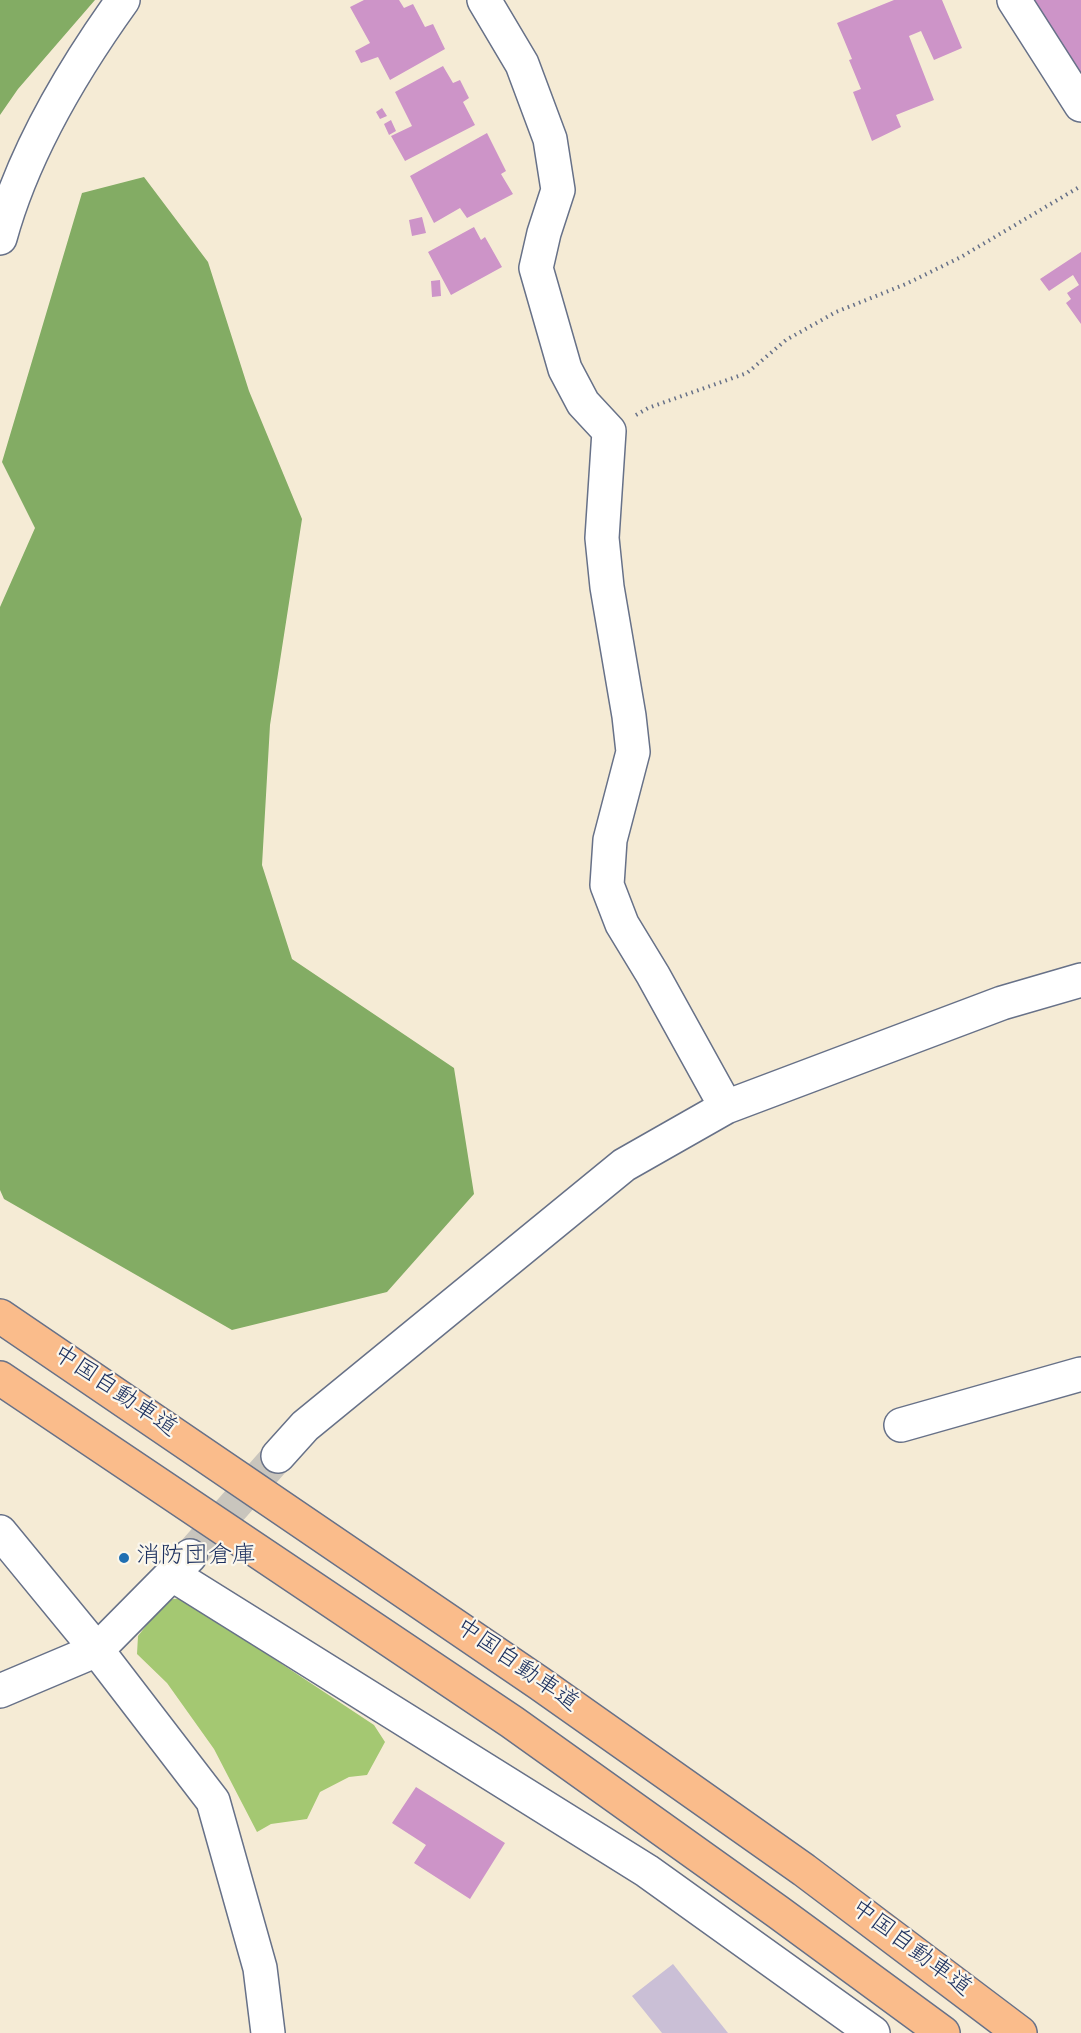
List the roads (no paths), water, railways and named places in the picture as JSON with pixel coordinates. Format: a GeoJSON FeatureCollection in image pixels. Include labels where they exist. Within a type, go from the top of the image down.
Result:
{"type":"FeatureCollection","features":[{"type":"Feature","properties":{"kind":"highway","name":"中国自動車道"},"geometry":{"type":"LineString","coordinates":[[0,1316],[539,1683],[804,1870],[1020,2033]]}},
{"type":"Feature","properties":{"kind":"highway","name":"中国自動車道"},"geometry":{"type":"LineString","coordinates":[[0,1378],[512,1722],[943,2033]]}},
{"type":"Feature","properties":{"kind":"street"},"geometry":{"type":"LineString","coordinates":[[0,238],[7,214],[47,119],[95,39],[123,0]]}},
{"type":"Feature","properties":{"kind":"street"},"geometry":{"type":"LineString","coordinates":[[484,0],[522,64],[550,139],[558,190],[543,233],[536,268],[565,369],[584,403],[609,431],[602,538],[607,587],[633,752],[610,840],[607,885],[622,924],[726,1107]]}},
{"type":"Feature","properties":{"kind":"street"},"geometry":{"type":"LineString","coordinates":[[1014,0],[1081,105]]}},
{"type":"Feature","properties":{"kind":"street"},"geometry":{"type":"LineString","coordinates":[[278,1456],[304,1426],[624,1165],[726,1107],[1002,1003],[1081,980]]}},
{"type":"Feature","properties":{"kind":"street"},"geometry":{"type":"LineString","coordinates":[[901,1425],[1081,1374]]}},
{"type":"Feature","properties":{"kind":"street"},"geometry":{"type":"LineString","coordinates":[[0,1532],[97,1650],[213,1801],[260,1968],[267,2033]]}},
{"type":"Feature","properties":{"kind":"street"},"geometry":{"type":"LineString","coordinates":[[0,1691],[97,1650],[182,1566],[647,1871],[873,2033]]}},
{"type":"Feature","properties":{"kind":"tunnel"},"geometry":{"type":"LineString","coordinates":[[190,1556],[278,1456]]}},
{"type":"Feature","properties":{"kind":"place","name":"消防団倉庫"},"geometry":{"type":"Point","coordinates":[124,1558]}}]}
